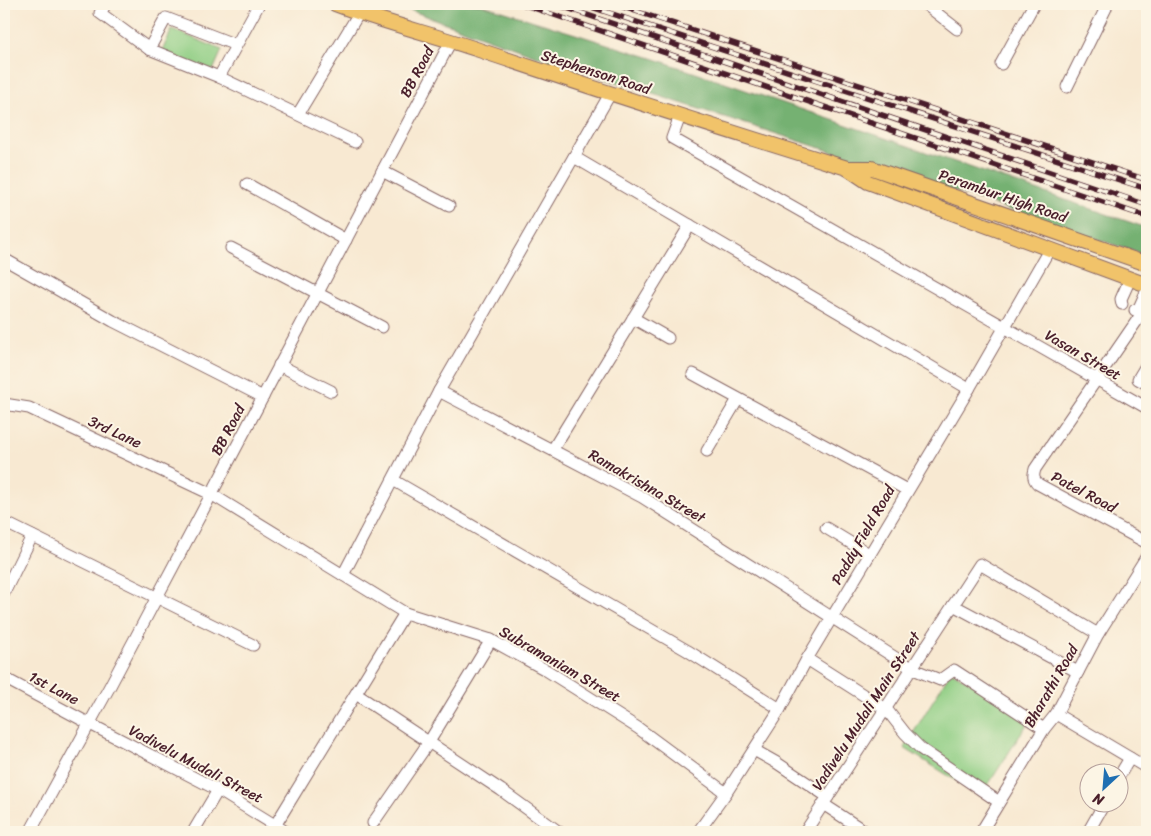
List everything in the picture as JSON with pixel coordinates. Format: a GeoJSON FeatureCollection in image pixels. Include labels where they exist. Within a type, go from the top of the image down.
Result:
{"type":"FeatureCollection","features":[{"type":"Feature","properties":{"kind":"main road","name":"Stephenson Road"},"geometry":{"type":"LineString","coordinates":[[335,4],[610,94],[847,168]]}},
{"type":"Feature","properties":{"kind":"main road"},"geometry":{"type":"LineString","coordinates":[[847,168],[868,182],[1147,285]]}},
{"type":"Feature","properties":{"kind":"main road","name":"Perambur High Road"},"geometry":{"type":"LineString","coordinates":[[847,168],[872,168],[1147,264]]}},
{"type":"Feature","properties":{"kind":"street"},"geometry":{"type":"LineString","coordinates":[[106,4],[100,14],[149,49],[219,78],[355,142]]}},
{"type":"Feature","properties":{"kind":"street"},"geometry":{"type":"LineString","coordinates":[[219,78],[259,4]]}},
{"type":"Feature","properties":{"kind":"street"},"geometry":{"type":"LineString","coordinates":[[925,4],[957,29]]}},
{"type":"Feature","properties":{"kind":"street"},"geometry":{"type":"LineString","coordinates":[[1001,64],[1034,4]]}},
{"type":"Feature","properties":{"kind":"street"},"geometry":{"type":"LineString","coordinates":[[1067,86],[1106,8],[1106,4]]}},
{"type":"Feature","properties":{"kind":"street"},"geometry":{"type":"LineString","coordinates":[[298,114],[359,13]]}},
{"type":"Feature","properties":{"kind":"street"},"geometry":{"type":"LineString","coordinates":[[149,49],[166,18],[236,45]]}},
{"type":"Feature","properties":{"kind":"street","name":"BB Road"},"geometry":{"type":"LineString","coordinates":[[30,832],[90,724],[451,41]]}},
{"type":"Feature","properties":{"kind":"street"},"geometry":{"type":"LineString","coordinates":[[343,575],[440,391],[610,94]]}},
{"type":"Feature","properties":{"kind":"street","name":"Vasan Street"},"geometry":{"type":"LineString","coordinates":[[680,116],[672,138],[1147,408]]}},
{"type":"Feature","properties":{"kind":"street"},"geometry":{"type":"LineString","coordinates":[[574,157],[969,389]]}},
{"type":"Feature","properties":{"kind":"street"},"geometry":{"type":"LineString","coordinates":[[382,171],[449,206]]}},
{"type":"Feature","properties":{"kind":"street"},"geometry":{"type":"LineString","coordinates":[[247,184],[346,240]]}},
{"type":"Feature","properties":{"kind":"street"},"geometry":{"type":"LineString","coordinates":[[553,450],[690,225]]}},
{"type":"Feature","properties":{"kind":"street"},"geometry":{"type":"LineString","coordinates":[[231,248],[382,327]]}},
{"type":"Feature","properties":{"kind":"street","name":"Paddy Field Road"},"geometry":{"type":"LineString","coordinates":[[698,832],[726,793],[780,709],[869,554],[969,389],[1049,250]]}},
{"type":"Feature","properties":{"kind":"street"},"geometry":{"type":"LineString","coordinates":[[4,259],[113,321],[263,396]]}},
{"type":"Feature","properties":{"kind":"street"},"geometry":{"type":"LineString","coordinates":[[1122,304],[1121,299],[1130,279]]}},
{"type":"Feature","properties":{"kind":"street"},"geometry":{"type":"LineString","coordinates":[[1135,310],[1139,308],[1147,290]]}},
{"type":"Feature","properties":{"kind":"street"},"geometry":{"type":"LineString","coordinates":[[1096,380],[1147,306]]}},
{"type":"Feature","properties":{"kind":"street"},"geometry":{"type":"LineString","coordinates":[[633,318],[668,338]]}},
{"type":"Feature","properties":{"kind":"street"},"geometry":{"type":"LineString","coordinates":[[1147,364],[1138,379],[1147,384]]}},
{"type":"Feature","properties":{"kind":"street"},"geometry":{"type":"LineString","coordinates":[[280,365],[331,391]]}},
{"type":"Feature","properties":{"kind":"street"},"geometry":{"type":"LineString","coordinates":[[692,374],[907,490]]}},
{"type":"Feature","properties":{"kind":"street","name":"Patel Road"},"geometry":{"type":"LineString","coordinates":[[1096,380],[1035,469],[1034,480],[1038,484],[1147,543]]}},
{"type":"Feature","properties":{"kind":"street","name":"Ramakrishna Street"},"geometry":{"type":"LineString","coordinates":[[440,391],[642,497],[913,669],[940,680],[954,670],[1044,729]]}},
{"type":"Feature","properties":{"kind":"street"},"geometry":{"type":"LineString","coordinates":[[707,451],[738,399]]}},
{"type":"Feature","properties":{"kind":"street","name":"3rd Lane"},"geometry":{"type":"LineString","coordinates":[[4,404],[28,408],[211,494]]}},
{"type":"Feature","properties":{"kind":"street"},"geometry":{"type":"LineString","coordinates":[[393,480],[688,651],[780,709]]}},
{"type":"Feature","properties":{"kind":"street","name":"Subramaniam Street"},"geometry":{"type":"LineString","coordinates":[[211,494],[405,613],[491,640],[546,670],[638,728],[726,793]]}},
{"type":"Feature","properties":{"kind":"street"},"geometry":{"type":"LineString","coordinates":[[4,522],[252,645]]}},
{"type":"Feature","properties":{"kind":"street"},"geometry":{"type":"LineString","coordinates":[[826,528],[869,554]]}},
{"type":"Feature","properties":{"kind":"street"},"geometry":{"type":"LineString","coordinates":[[4,593],[32,536]]}},
{"type":"Feature","properties":{"kind":"street","name":"Bharathi Road"},"geometry":{"type":"LineString","coordinates":[[981,832],[1044,729],[1056,714],[1098,634],[1147,556]]}},
{"type":"Feature","properties":{"kind":"street","name":"Vadivelu Mudali Main Street"},"geometry":{"type":"LineString","coordinates":[[805,832],[980,564],[1098,634]]}},
{"type":"Feature","properties":{"kind":"street"},"geometry":{"type":"LineString","coordinates":[[953,605],[1078,672]]}},
{"type":"Feature","properties":{"kind":"street"},"geometry":{"type":"LineString","coordinates":[[276,824],[405,613]]}},
{"type":"Feature","properties":{"kind":"street"},"geometry":{"type":"LineString","coordinates":[[373,824],[429,742],[491,640]]}},
{"type":"Feature","properties":{"kind":"street"},"geometry":{"type":"LineString","coordinates":[[808,659],[886,710],[921,749],[999,802]]}},
{"type":"Feature","properties":{"kind":"street","name":"1st Lane"},"geometry":{"type":"LineString","coordinates":[[4,678],[90,724]]}},
{"type":"Feature","properties":{"kind":"street"},"geometry":{"type":"LineString","coordinates":[[356,694],[501,790],[559,832]]}},
{"type":"Feature","properties":{"kind":"street"},"geometry":{"type":"LineString","coordinates":[[1056,714],[1147,768]]}},
{"type":"Feature","properties":{"kind":"street","name":"Vadivelu Mudali Street"},"geometry":{"type":"LineString","coordinates":[[90,724],[218,790],[276,824],[286,832]]}},
{"type":"Feature","properties":{"kind":"street"},"geometry":{"type":"LineString","coordinates":[[754,750],[866,832]]}},
{"type":"Feature","properties":{"kind":"street"},"geometry":{"type":"LineString","coordinates":[[1126,764],[1130,758]]}},
{"type":"Feature","properties":{"kind":"street"},"geometry":{"type":"LineString","coordinates":[[193,832],[218,790]]}},
{"type":"Feature","properties":{"kind":"street"},"geometry":{"type":"LineString","coordinates":[[1088,832],[1098,814]]}},
{"type":"Feature","properties":{"kind":"green space"},"geometry":{"type":"Polygon","coordinates":[[[393,4],[480,4],[655,59],[1147,228],[1147,256],[948,189],[553,62],[393,4]]]}},
{"type":"Feature","properties":{"kind":"green space"},"geometry":{"type":"Polygon","coordinates":[[[172,29],[222,50],[212,73],[162,51],[172,29]]]}},
{"type":"Feature","properties":{"kind":"green space"},"geometry":{"type":"Polygon","coordinates":[[[951,671],[1031,718],[981,796],[904,748],[951,671]]]}},
{"type":"Feature","properties":{"kind":"railway"},"geometry":{"type":"LineString","coordinates":[[522,4],[1147,217]]}},
{"type":"Feature","properties":{"kind":"railway"},"geometry":{"type":"LineString","coordinates":[[555,4],[1147,205]]}},
{"type":"Feature","properties":{"kind":"railway"},"geometry":{"type":"LineString","coordinates":[[582,4],[1147,189]]}},
{"type":"Feature","properties":{"kind":"railway"},"geometry":{"type":"LineString","coordinates":[[614,4],[1147,180]]}}]}
